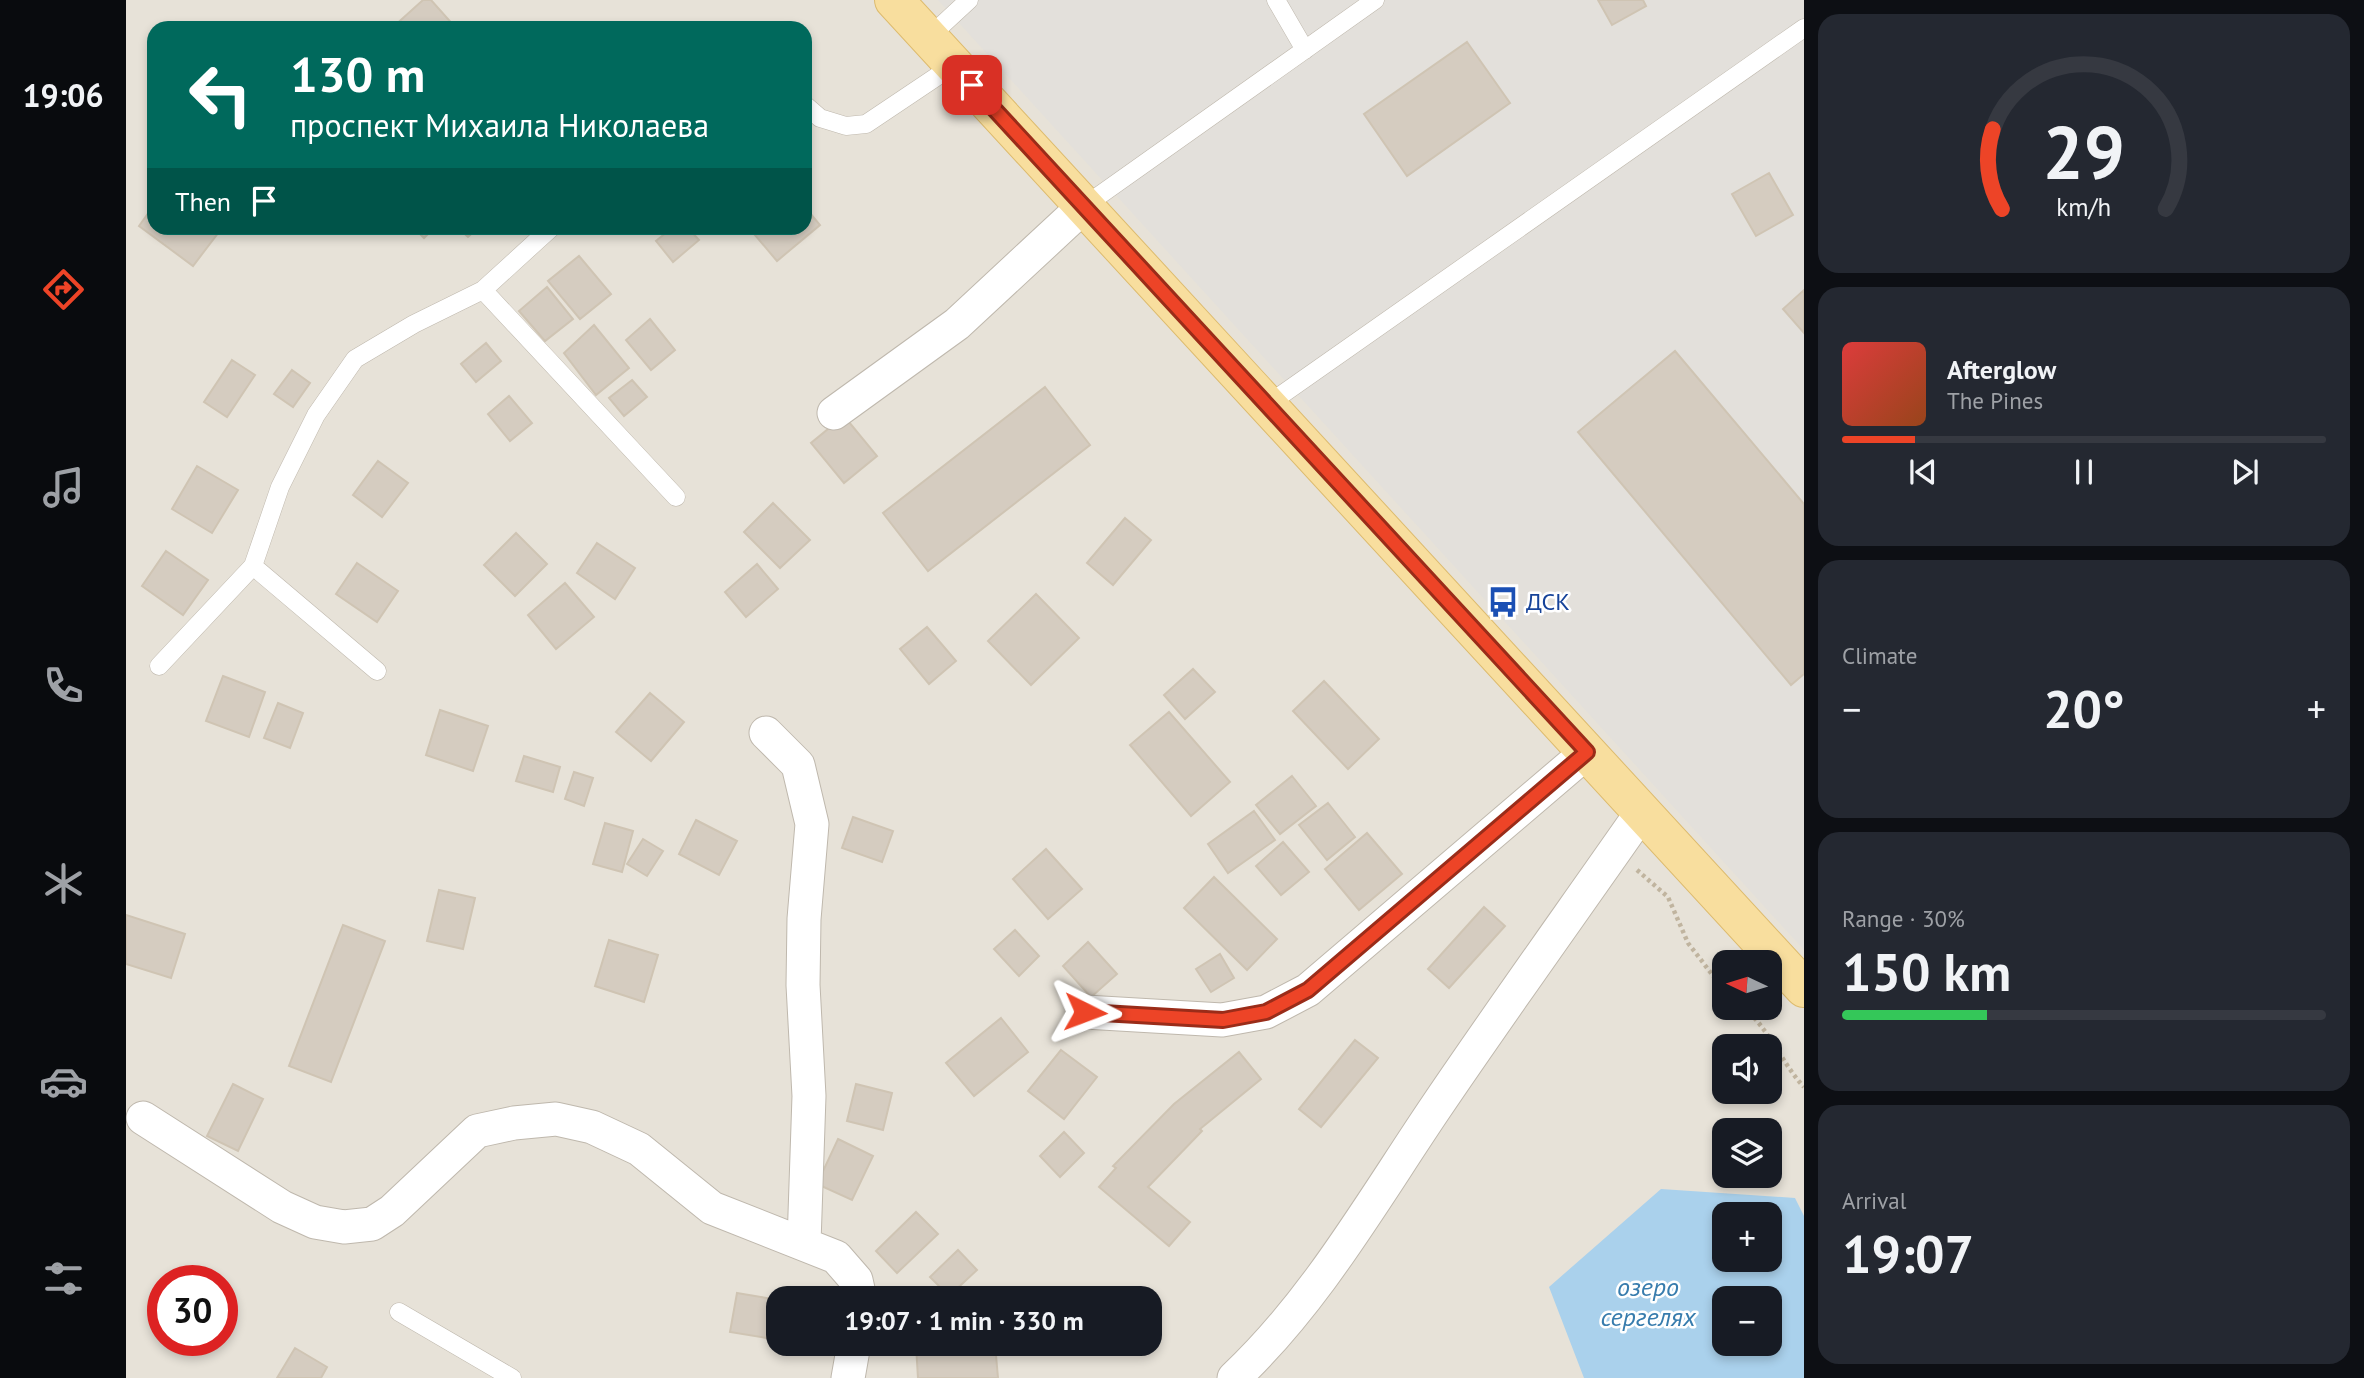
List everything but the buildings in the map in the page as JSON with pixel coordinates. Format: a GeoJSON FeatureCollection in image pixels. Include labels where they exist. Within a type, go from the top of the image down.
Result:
{"type":"FeatureCollection","features":[{"type":"Feature","properties":{"kind":"main road"},"geometry":{"type":"LineString","coordinates":[[894,0],[1804,988]]}},
{"type":"Feature","properties":{"kind":"street"},"geometry":{"type":"LineString","coordinates":[[834,413],[957,324],[1083,206]]}},
{"type":"Feature","properties":{"kind":"street"},"geometry":{"type":"LineString","coordinates":[[766,733],[798,765],[813,824],[804,933],[803,985],[809,1096],[804,1243]]}},
{"type":"Feature","properties":{"kind":"street"},"geometry":{"type":"LineString","coordinates":[[1085,1012],[1223,1020],[1266,1012],[1308,990],[1587,752]]}},
{"type":"Feature","properties":{"kind":"street"},"geometry":{"type":"LineString","coordinates":[[1234,1378],[1258,1355],[1315,1287],[1453,1082],[1642,812]]}},
{"type":"Feature","properties":{"kind":"street"},"geometry":{"type":"LineString","coordinates":[[143,1118],[282,1207],[315,1222],[344,1227],[372,1224],[392,1210],[477,1131],[514,1123],[556,1119],[592,1127],[639,1149],[712,1208],[755,1228],[804,1243],[836,1257],[856,1280],[857,1286]]}},
{"type":"Feature","properties":{"kind":"street"},"geometry":{"type":"LineString","coordinates":[[848,1378],[852,1356]]}},
{"type":"Feature","properties":{"kind":"lane"},"geometry":{"type":"LineString","coordinates":[[812,111],[820,118],[846,126],[866,124],[941,51],[969,0]]}},
{"type":"Feature","properties":{"kind":"lane"},"geometry":{"type":"LineString","coordinates":[[1276,0],[1305,50]]}},
{"type":"Feature","properties":{"kind":"lane"},"geometry":{"type":"LineString","coordinates":[[1083,206],[1375,0]]}},
{"type":"Feature","properties":{"kind":"lane"},"geometry":{"type":"LineString","coordinates":[[1267,405],[1804,28]]}},
{"type":"Feature","properties":{"kind":"lane"},"geometry":{"type":"LineString","coordinates":[[159,666],[253,566],[280,487],[316,415],[355,359],[414,324],[483,290],[543,235]]}},
{"type":"Feature","properties":{"kind":"lane"},"geometry":{"type":"LineString","coordinates":[[483,290],[676,497]]}},
{"type":"Feature","properties":{"kind":"lane"},"geometry":{"type":"LineString","coordinates":[[253,566],[377,671]]}},
{"type":"Feature","properties":{"kind":"lane"},"geometry":{"type":"LineString","coordinates":[[399,1312],[512,1378]]}},
{"type":"Feature","properties":{"kind":"path"},"geometry":{"type":"LineString","coordinates":[[1616,850],[1668,897],[1688,943],[1712,974]]}},
{"type":"Feature","properties":{"kind":"path"},"geometry":{"type":"LineString","coordinates":[[1758,1020],[1790,1072],[1804,1087]]}},
{"type":"Feature","properties":{"kind":"shaded area"},"geometry":{"type":"Polygon","coordinates":[[[126,0],[1804,0],[1804,1378],[126,1378],[126,0]]]}},
{"type":"Feature","properties":{"kind":"shaded area"},"geometry":{"type":"Polygon","coordinates":[[[938,0],[1804,0],[1804,950],[938,0]]]}},
{"type":"Feature","properties":{"kind":"water","name":"озеро сергелях"},"geometry":{"type":"Polygon","coordinates":[[[1661,1189],[1795,1198],[1804,1216],[1804,1378],[1584,1378],[1549,1287],[1661,1189]]]}},
{"type":"Feature","properties":{"kind":"place","name":"ДСК"},"geometry":{"type":"Point","coordinates":[1503,602]}},
{"type":"Feature","properties":{"kind":"route"},"geometry":{"type":"LineString","coordinates":[[972,85],[1587,752],[1308,990],[1266,1012],[1223,1020],[1085,1012]]}}]}
